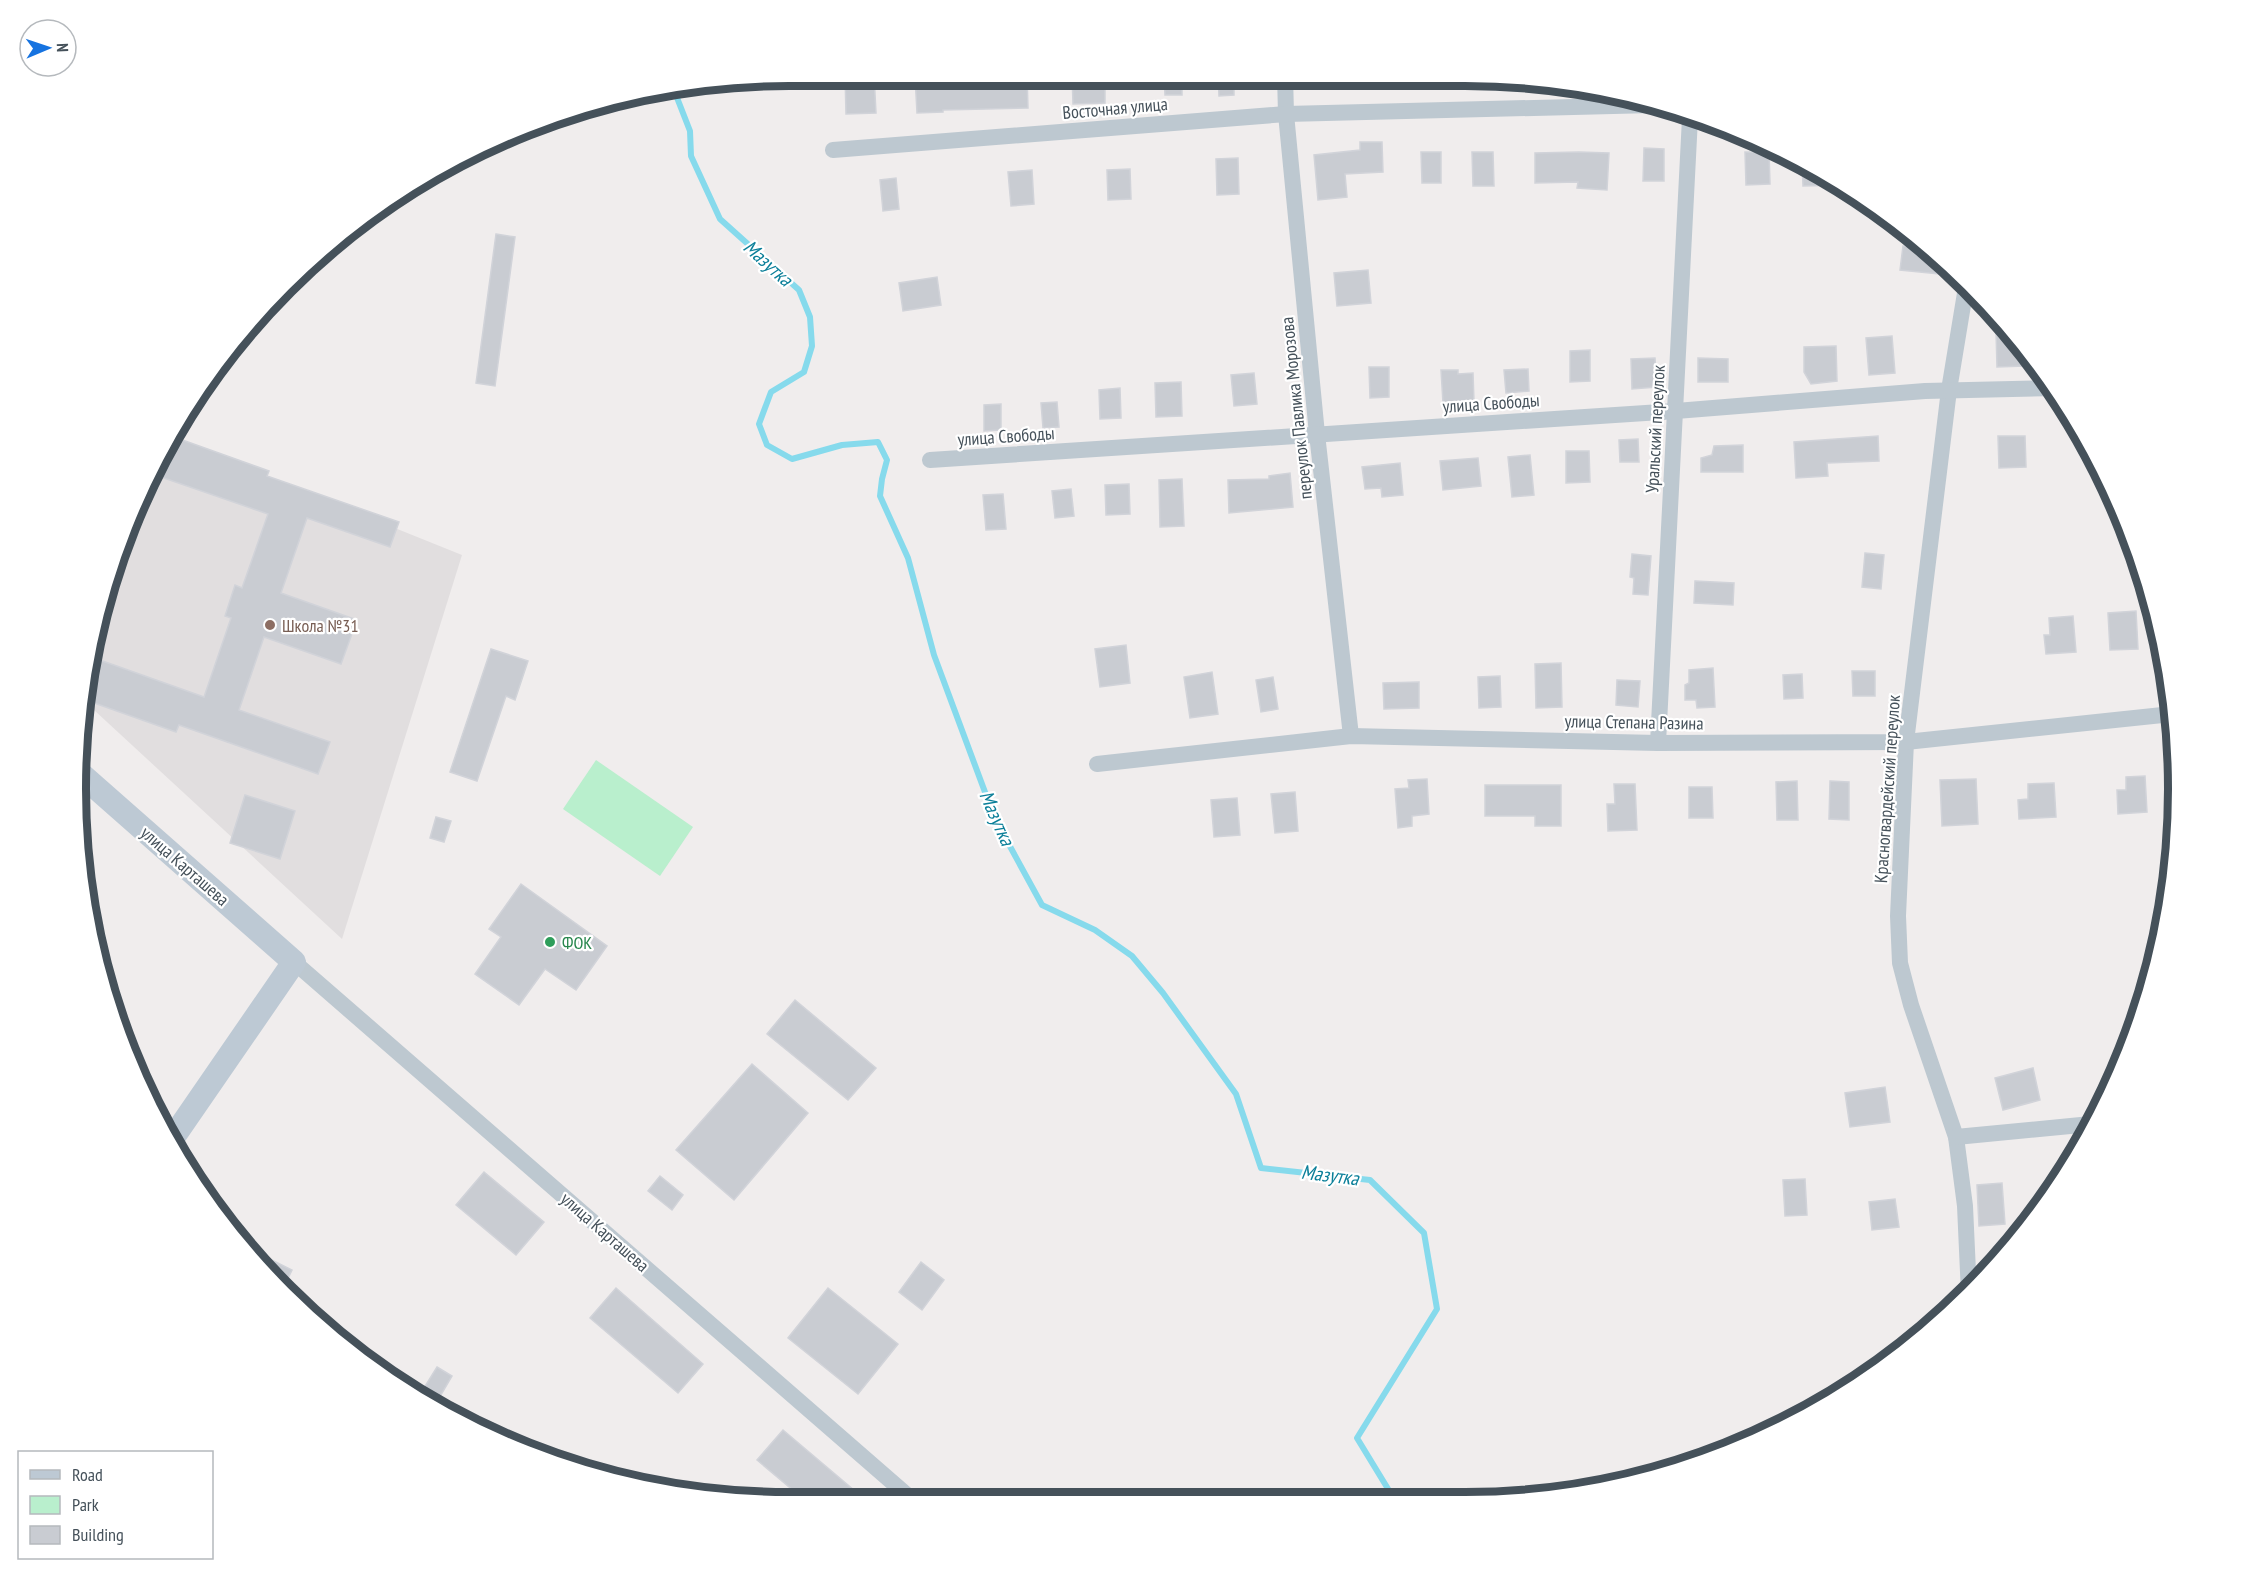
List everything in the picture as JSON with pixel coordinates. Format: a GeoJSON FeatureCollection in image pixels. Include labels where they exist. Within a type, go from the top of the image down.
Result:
{"type":"FeatureCollection","features":[{"type":"Feature","properties":{"kind":"street","name":"переулок Павлика Морозова"},"geometry":{"type":"LineString","coordinates":[[1285,86],[1286,114],[1317,434],[1351,736]]}},
{"type":"Feature","properties":{"kind":"street","name":"Восточная улица"},"geometry":{"type":"LineString","coordinates":[[832,150],[1286,114],[1632,106]]}},
{"type":"Feature","properties":{"kind":"street","name":"Уральский переулок"},"geometry":{"type":"LineString","coordinates":[[1658,743],[1690,123]]}},
{"type":"Feature","properties":{"kind":"street","name":"Красногвардейский переулок"},"geometry":{"type":"LineString","coordinates":[[1965,293],[1949,390],[1906,742],[1898,916],[1900,963],[1911,1005],[1956,1137],[1965,1206],[1968,1280]]}},
{"type":"Feature","properties":{"kind":"street","name":"улица Свободы"},"geometry":{"type":"LineString","coordinates":[[930,460],[1676,411],[1949,390],[2043,388]]}},
{"type":"Feature","properties":{"kind":"street","name":"улица Степана Разина"},"geometry":{"type":"LineString","coordinates":[[1097,764],[1351,736],[1658,743],[1906,742],[2164,715]]}},
{"type":"Feature","properties":{"kind":"street","name":"улица Карташева"},"geometry":{"type":"LineString","coordinates":[[86,779],[904,1492]]}},
{"type":"Feature","properties":{"kind":"street"},"geometry":{"type":"LineString","coordinates":[[176,1133],[294,962]]}},
{"type":"Feature","properties":{"kind":"street"},"geometry":{"type":"LineString","coordinates":[[1956,1137],[2082,1125]]}},
{"type":"Feature","properties":{"kind":"shaded area","name":"Школа №31"},"geometry":{"type":"Polygon","coordinates":[[[178,441],[462,555],[342,939],[91,707],[99,651],[109,607],[123,563],[139,519],[178,441]]]}},
{"type":"Feature","properties":{"kind":"green space"},"geometry":{"type":"Polygon","coordinates":[[[596,760],[693,827],[660,876],[563,809],[596,760]]]}},
{"type":"Feature","properties":{"kind":"building"},"geometry":{"type":"Polygon","coordinates":[[[845,86],[875,86],[876,113],[846,114],[845,86]]]}},
{"type":"Feature","properties":{"kind":"building"},"geometry":{"type":"Polygon","coordinates":[[[916,86],[1027,86],[1028,108],[943,110],[943,112],[917,113],[916,86]]]}},
{"type":"Feature","properties":{"kind":"building"},"geometry":{"type":"Polygon","coordinates":[[[1072,86],[1105,86],[1105,103],[1073,104],[1072,86]]]}},
{"type":"Feature","properties":{"kind":"building"},"geometry":{"type":"Polygon","coordinates":[[[1165,86],[1182,86],[1182,95],[1165,95],[1165,86]]]}},
{"type":"Feature","properties":{"kind":"building"},"geometry":{"type":"Polygon","coordinates":[[[1219,86],[1234,86],[1234,95],[1219,96],[1219,86]]]}},
{"type":"Feature","properties":{"kind":"building"},"geometry":{"type":"Polygon","coordinates":[[[1360,142],[1382,142],[1383,172],[1345,174],[1347,197],[1318,200],[1314,155],[1360,150],[1360,142]]]}},
{"type":"Feature","properties":{"kind":"building"},"geometry":{"type":"Polygon","coordinates":[[[1644,148],[1664,149],[1664,181],[1643,181],[1644,148]]]}},
{"type":"Feature","properties":{"kind":"building"},"geometry":{"type":"Polygon","coordinates":[[[1421,152],[1441,152],[1441,183],[1422,183],[1421,152]]]}},
{"type":"Feature","properties":{"kind":"building"},"geometry":{"type":"Polygon","coordinates":[[[1472,152],[1493,152],[1494,186],[1473,186],[1472,152]]]}},
{"type":"Feature","properties":{"kind":"building"},"geometry":{"type":"Polygon","coordinates":[[[1745,152],[1763,152],[1769,155],[1770,184],[1746,185],[1745,152]]]}},
{"type":"Feature","properties":{"kind":"building"},"geometry":{"type":"Polygon","coordinates":[[[1535,153],[1609,153],[1607,190],[1577,188],[1578,182],[1535,183],[1535,153]]]}},
{"type":"Feature","properties":{"kind":"building"},"geometry":{"type":"Polygon","coordinates":[[[1238,158],[1239,194],[1217,195],[1216,159],[1238,158]]]}},
{"type":"Feature","properties":{"kind":"building"},"geometry":{"type":"Polygon","coordinates":[[[1130,169],[1131,199],[1108,200],[1107,170],[1130,169]]]}},
{"type":"Feature","properties":{"kind":"building"},"geometry":{"type":"Polygon","coordinates":[[[1032,170],[1034,204],[1011,206],[1008,172],[1032,170]]]}},
{"type":"Feature","properties":{"kind":"building"},"geometry":{"type":"Polygon","coordinates":[[[1802,172],[1826,185],[1803,186],[1802,172]]]}},
{"type":"Feature","properties":{"kind":"building"},"geometry":{"type":"Polygon","coordinates":[[[896,178],[899,209],[883,211],[880,180],[896,178]]]}},
{"type":"Feature","properties":{"kind":"building"},"geometry":{"type":"Polygon","coordinates":[[[496,234],[515,237],[495,386],[476,383],[496,234]]]}},
{"type":"Feature","properties":{"kind":"building"},"geometry":{"type":"Polygon","coordinates":[[[1903,246],[1913,247],[1940,270],[1939,274],[1900,270],[1903,246]]]}},
{"type":"Feature","properties":{"kind":"building"},"geometry":{"type":"Polygon","coordinates":[[[1368,270],[1371,303],[1337,306],[1334,273],[1368,270]]]}},
{"type":"Feature","properties":{"kind":"building"},"geometry":{"type":"Polygon","coordinates":[[[937,277],[941,305],[903,311],[899,283],[937,277]]]}},
{"type":"Feature","properties":{"kind":"building"},"geometry":{"type":"Polygon","coordinates":[[[1996,331],[1999,331],[2024,362],[2024,366],[1997,367],[1996,331]]]}},
{"type":"Feature","properties":{"kind":"building"},"geometry":{"type":"Polygon","coordinates":[[[1892,336],[1895,373],[1869,375],[1866,338],[1892,336]]]}},
{"type":"Feature","properties":{"kind":"building"},"geometry":{"type":"Polygon","coordinates":[[[1836,346],[1837,381],[1811,384],[1804,372],[1804,347],[1836,346]]]}},
{"type":"Feature","properties":{"kind":"building"},"geometry":{"type":"Polygon","coordinates":[[[1590,350],[1590,381],[1570,382],[1570,351],[1590,350]]]}},
{"type":"Feature","properties":{"kind":"building"},"geometry":{"type":"Polygon","coordinates":[[[1655,358],[1657,387],[1632,389],[1631,359],[1655,358]]]}},
{"type":"Feature","properties":{"kind":"building"},"geometry":{"type":"Polygon","coordinates":[[[1698,358],[1728,359],[1728,382],[1698,382],[1698,358]]]}},
{"type":"Feature","properties":{"kind":"building"},"geometry":{"type":"Polygon","coordinates":[[[1369,367],[1389,367],[1389,397],[1370,398],[1369,367]]]}},
{"type":"Feature","properties":{"kind":"building"},"geometry":{"type":"Polygon","coordinates":[[[1528,369],[1529,391],[1506,393],[1504,370],[1528,369]]]}},
{"type":"Feature","properties":{"kind":"building"},"geometry":{"type":"Polygon","coordinates":[[[1441,370],[1458,370],[1458,374],[1473,373],[1474,402],[1443,403],[1441,370]]]}},
{"type":"Feature","properties":{"kind":"building"},"geometry":{"type":"Polygon","coordinates":[[[1254,373],[1257,404],[1234,406],[1231,375],[1254,373]]]}},
{"type":"Feature","properties":{"kind":"building"},"geometry":{"type":"Polygon","coordinates":[[[1181,382],[1182,416],[1156,417],[1155,383],[1181,382]]]}},
{"type":"Feature","properties":{"kind":"building"},"geometry":{"type":"Polygon","coordinates":[[[1120,388],[1121,418],[1100,419],[1099,390],[1120,388]]]}},
{"type":"Feature","properties":{"kind":"building"},"geometry":{"type":"Polygon","coordinates":[[[1057,402],[1059,427],[1043,428],[1041,403],[1057,402]]]}},
{"type":"Feature","properties":{"kind":"building"},"geometry":{"type":"Polygon","coordinates":[[[1001,404],[1001,430],[984,431],[984,405],[1001,404]]]}},
{"type":"Feature","properties":{"kind":"building"},"geometry":{"type":"Polygon","coordinates":[[[1878,436],[1879,461],[1827,463],[1828,476],[1796,478],[1794,442],[1878,436]]]}},
{"type":"Feature","properties":{"kind":"building"},"geometry":{"type":"Polygon","coordinates":[[[1998,436],[2025,436],[2026,467],[1999,468],[1998,436]]]}},
{"type":"Feature","properties":{"kind":"building"},"geometry":{"type":"Polygon","coordinates":[[[179,439],[269,471],[267,476],[399,522],[390,547],[307,518],[281,593],[357,620],[341,664],[264,637],[239,710],[330,742],[318,774],[179,725],[176,732],[91,702],[98,659],[204,697],[231,618],[225,616],[235,585],[242,588],[268,514],[161,477],[179,439]]]}},
{"type":"Feature","properties":{"kind":"building"},"geometry":{"type":"Polygon","coordinates":[[[1638,439],[1639,462],[1620,462],[1619,440],[1638,439]]]}},
{"type":"Feature","properties":{"kind":"building"},"geometry":{"type":"Polygon","coordinates":[[[1743,445],[1743,472],[1701,472],[1701,458],[1712,455],[1714,446],[1743,445]]]}},
{"type":"Feature","properties":{"kind":"building"},"geometry":{"type":"Polygon","coordinates":[[[1566,451],[1589,451],[1590,482],[1566,483],[1566,451]]]}},
{"type":"Feature","properties":{"kind":"building"},"geometry":{"type":"Polygon","coordinates":[[[1530,455],[1534,495],[1512,497],[1508,457],[1530,455]]]}},
{"type":"Feature","properties":{"kind":"building"},"geometry":{"type":"Polygon","coordinates":[[[1478,458],[1481,486],[1443,490],[1440,461],[1478,458]]]}},
{"type":"Feature","properties":{"kind":"building"},"geometry":{"type":"Polygon","coordinates":[[[1400,463],[1403,495],[1382,497],[1381,488],[1365,489],[1362,467],[1400,463]]]}},
{"type":"Feature","properties":{"kind":"building"},"geometry":{"type":"Polygon","coordinates":[[[1290,473],[1293,507],[1229,513],[1228,480],[1269,479],[1269,476],[1290,473]]]}},
{"type":"Feature","properties":{"kind":"building"},"geometry":{"type":"Polygon","coordinates":[[[1182,479],[1184,526],[1160,527],[1159,480],[1182,479]]]}},
{"type":"Feature","properties":{"kind":"building"},"geometry":{"type":"Polygon","coordinates":[[[1129,484],[1130,514],[1106,515],[1105,485],[1129,484]]]}},
{"type":"Feature","properties":{"kind":"building"},"geometry":{"type":"Polygon","coordinates":[[[1071,489],[1074,516],[1055,518],[1052,491],[1071,489]]]}},
{"type":"Feature","properties":{"kind":"building"},"geometry":{"type":"Polygon","coordinates":[[[1003,494],[1006,529],[986,530],[983,495],[1003,494]]]}},
{"type":"Feature","properties":{"kind":"building"},"geometry":{"type":"Polygon","coordinates":[[[1865,553],[1884,555],[1881,589],[1862,587],[1865,553]]]}},
{"type":"Feature","properties":{"kind":"building"},"geometry":{"type":"Polygon","coordinates":[[[1632,554],[1651,556],[1648,595],[1633,594],[1634,578],[1630,577],[1632,554]]]}},
{"type":"Feature","properties":{"kind":"building"},"geometry":{"type":"Polygon","coordinates":[[[1695,581],[1734,583],[1733,605],[1694,603],[1695,581]]]}},
{"type":"Feature","properties":{"kind":"building"},"geometry":{"type":"Polygon","coordinates":[[[2136,611],[2138,649],[2110,650],[2108,613],[2136,611]]]}},
{"type":"Feature","properties":{"kind":"building"},"geometry":{"type":"Polygon","coordinates":[[[2073,616],[2076,652],[2046,654],[2044,635],[2050,635],[2049,618],[2073,616]]]}},
{"type":"Feature","properties":{"kind":"building"},"geometry":{"type":"Polygon","coordinates":[[[1126,645],[1130,683],[1100,687],[1095,649],[1126,645]]]}},
{"type":"Feature","properties":{"kind":"building"},"geometry":{"type":"Polygon","coordinates":[[[491,649],[528,661],[515,700],[506,696],[477,781],[450,772],[491,649]]]}},
{"type":"Feature","properties":{"kind":"building"},"geometry":{"type":"Polygon","coordinates":[[[1561,663],[1562,707],[1536,708],[1535,664],[1561,663]]]}},
{"type":"Feature","properties":{"kind":"building"},"geometry":{"type":"Polygon","coordinates":[[[1713,668],[1715,707],[1697,708],[1696,700],[1685,700],[1685,685],[1689,683],[1689,670],[1713,668]]]}},
{"type":"Feature","properties":{"kind":"building"},"geometry":{"type":"Polygon","coordinates":[[[1852,671],[1875,671],[1875,696],[1853,696],[1852,671]]]}},
{"type":"Feature","properties":{"kind":"building"},"geometry":{"type":"Polygon","coordinates":[[[1212,672],[1218,714],[1190,718],[1184,677],[1212,672]]]}},
{"type":"Feature","properties":{"kind":"building"},"geometry":{"type":"Polygon","coordinates":[[[1802,674],[1803,698],[1784,699],[1783,675],[1802,674]]]}},
{"type":"Feature","properties":{"kind":"building"},"geometry":{"type":"Polygon","coordinates":[[[1500,676],[1501,707],[1479,708],[1478,677],[1500,676]]]}},
{"type":"Feature","properties":{"kind":"building"},"geometry":{"type":"Polygon","coordinates":[[[1273,677],[1278,709],[1261,712],[1256,680],[1273,677]]]}},
{"type":"Feature","properties":{"kind":"building"},"geometry":{"type":"Polygon","coordinates":[[[1617,680],[1640,681],[1638,707],[1616,705],[1617,680]]]}},
{"type":"Feature","properties":{"kind":"building"},"geometry":{"type":"Polygon","coordinates":[[[1419,682],[1419,708],[1384,709],[1383,683],[1419,682]]]}},
{"type":"Feature","properties":{"kind":"building"},"geometry":{"type":"Polygon","coordinates":[[[2145,776],[2147,812],[2118,814],[2117,790],[2126,790],[2126,777],[2145,776]]]}},
{"type":"Feature","properties":{"kind":"building"},"geometry":{"type":"Polygon","coordinates":[[[1427,779],[1429,814],[1412,816],[1412,826],[1398,828],[1395,789],[1409,788],[1408,780],[1427,779]]]}},
{"type":"Feature","properties":{"kind":"building"},"geometry":{"type":"Polygon","coordinates":[[[1976,779],[1978,824],[1942,826],[1940,780],[1976,779]]]}},
{"type":"Feature","properties":{"kind":"building"},"geometry":{"type":"Polygon","coordinates":[[[1797,781],[1798,820],[1777,820],[1776,782],[1797,781]]]}},
{"type":"Feature","properties":{"kind":"building"},"geometry":{"type":"Polygon","coordinates":[[[1830,781],[1849,782],[1849,820],[1829,819],[1830,781]]]}},
{"type":"Feature","properties":{"kind":"building"},"geometry":{"type":"Polygon","coordinates":[[[2054,783],[2056,817],[2019,819],[2018,800],[2028,799],[2028,784],[2054,783]]]}},
{"type":"Feature","properties":{"kind":"building"},"geometry":{"type":"Polygon","coordinates":[[[1614,784],[1635,784],[1637,830],[1608,831],[1607,804],[1615,804],[1614,784]]]}},
{"type":"Feature","properties":{"kind":"building"},"geometry":{"type":"Polygon","coordinates":[[[1485,785],[1561,785],[1561,826],[1535,826],[1535,816],[1485,816],[1485,785]]]}},
{"type":"Feature","properties":{"kind":"building"},"geometry":{"type":"Polygon","coordinates":[[[1689,787],[1712,787],[1713,818],[1689,818],[1689,787]]]}},
{"type":"Feature","properties":{"kind":"building"},"geometry":{"type":"Polygon","coordinates":[[[1295,792],[1298,831],[1275,833],[1271,794],[1295,792]]]}},
{"type":"Feature","properties":{"kind":"building"},"geometry":{"type":"Polygon","coordinates":[[[245,795],[295,811],[280,859],[230,843],[245,795]]]}},
{"type":"Feature","properties":{"kind":"building"},"geometry":{"type":"Polygon","coordinates":[[[1237,798],[1240,835],[1214,837],[1211,800],[1237,798]]]}},
{"type":"Feature","properties":{"kind":"building"},"geometry":{"type":"Polygon","coordinates":[[[436,817],[451,821],[444,842],[430,838],[436,817]]]}},
{"type":"Feature","properties":{"kind":"building","name":"ФОК"},"geometry":{"type":"Polygon","coordinates":[[[521,884],[607,946],[576,990],[545,969],[519,1005],[475,974],[501,937],[489,929],[521,884]]]}},
{"type":"Feature","properties":{"kind":"building"},"geometry":{"type":"Polygon","coordinates":[[[795,1000],[876,1068],[848,1100],[767,1034],[795,1000]]]}},
{"type":"Feature","properties":{"kind":"building"},"geometry":{"type":"Polygon","coordinates":[[[752,1064],[808,1113],[734,1200],[676,1150],[752,1064]]]}},
{"type":"Feature","properties":{"kind":"building"},"geometry":{"type":"Polygon","coordinates":[[[2033,1068],[2040,1100],[2003,1110],[1995,1078],[2033,1068]]]}},
{"type":"Feature","properties":{"kind":"building"},"geometry":{"type":"Polygon","coordinates":[[[1885,1087],[1890,1122],[1850,1127],[1845,1093],[1885,1087]]]}},
{"type":"Feature","properties":{"kind":"building"},"geometry":{"type":"Polygon","coordinates":[[[484,1172],[544,1222],[516,1255],[456,1205],[484,1172]]]}},
{"type":"Feature","properties":{"kind":"building"},"geometry":{"type":"Polygon","coordinates":[[[660,1176],[683,1195],[672,1210],[648,1191],[660,1176]]]}},
{"type":"Feature","properties":{"kind":"building"},"geometry":{"type":"Polygon","coordinates":[[[1805,1179],[1807,1215],[1785,1216],[1783,1180],[1805,1179]]]}},
{"type":"Feature","properties":{"kind":"building"},"geometry":{"type":"Polygon","coordinates":[[[2002,1183],[2005,1224],[1979,1226],[1977,1185],[2002,1183]]]}},
{"type":"Feature","properties":{"kind":"building"},"geometry":{"type":"Polygon","coordinates":[[[1895,1199],[1899,1227],[1872,1230],[1869,1202],[1895,1199]]]}},
{"type":"Feature","properties":{"kind":"building"},"geometry":{"type":"Polygon","coordinates":[[[263,1256],[292,1270],[287,1281],[263,1256]]]}},
{"type":"Feature","properties":{"kind":"building"},"geometry":{"type":"Polygon","coordinates":[[[921,1262],[944,1280],[922,1310],[899,1292],[921,1262]]]}},
{"type":"Feature","properties":{"kind":"building"},"geometry":{"type":"Polygon","coordinates":[[[616,1288],[703,1364],[678,1393],[590,1318],[616,1288]]]}},
{"type":"Feature","properties":{"kind":"building"},"geometry":{"type":"Polygon","coordinates":[[[828,1288],[898,1344],[858,1394],[788,1338],[828,1288]]]}},
{"type":"Feature","properties":{"kind":"building"},"geometry":{"type":"Polygon","coordinates":[[[437,1367],[452,1376],[439,1398],[424,1389],[437,1367]]]}},
{"type":"Feature","properties":{"kind":"building"},"geometry":{"type":"Polygon","coordinates":[[[783,1430],[856,1492],[795,1492],[757,1460],[783,1430]]]}},
{"type":"Feature","properties":{"kind":"waterway","name":"Мазутка"},"geometry":{"type":"LineString","coordinates":[[676,95],[690,131],[691,156],[720,219],[799,290],[810,317],[812,346],[804,372],[771,392],[759,424],[767,445],[792,459],[842,445],[878,442],[887,460],[880,496],[908,558],[934,655],[995,819],[1042,905],[1095,930],[1132,956],[1163,993],[1236,1094],[1261,1168],[1370,1180],[1424,1233],[1437,1309],[1357,1438],[1390,1492]]}},
{"type":"Feature","properties":{"kind":"place","name":"Школа №31"},"geometry":{"type":"Point","coordinates":[270,625]}},
{"type":"Feature","properties":{"kind":"place","name":"ФОК"},"geometry":{"type":"Point","coordinates":[550,942]}}]}
